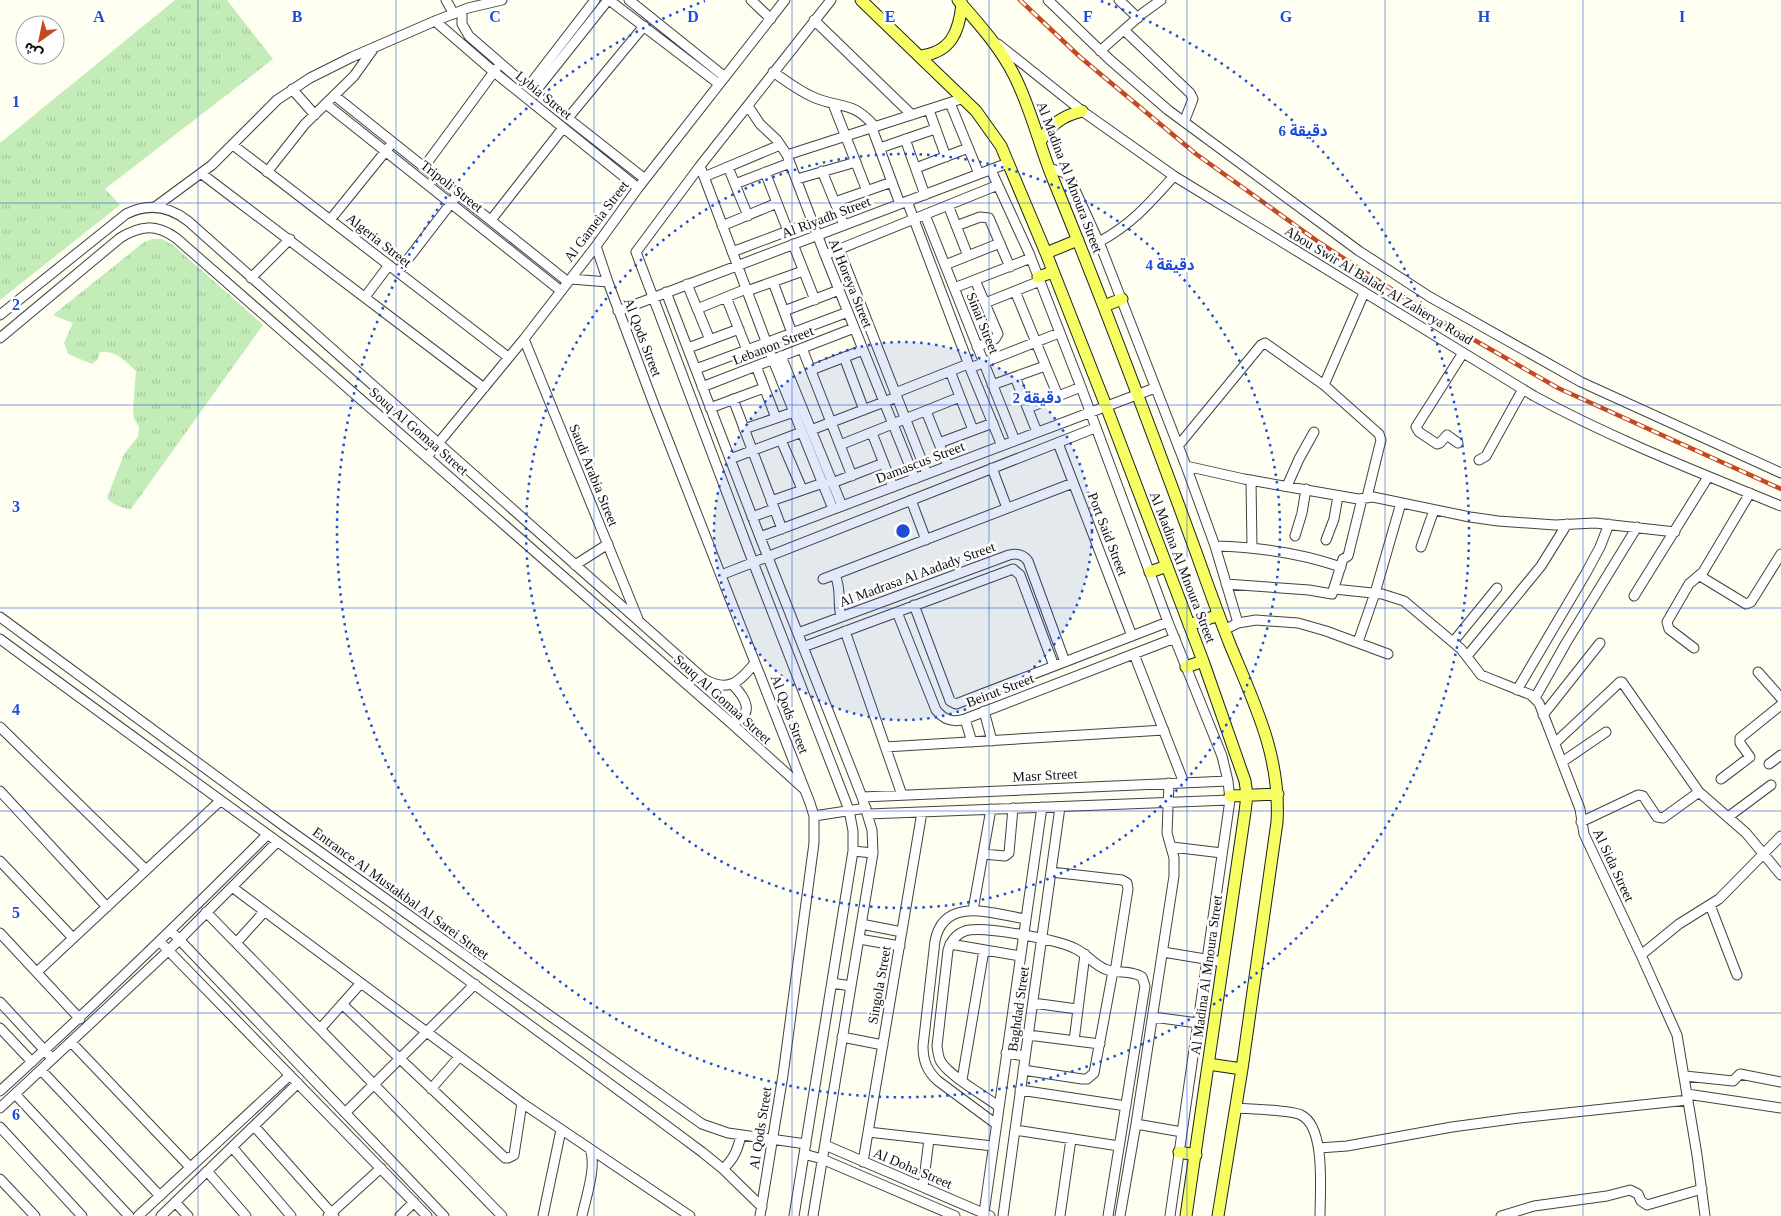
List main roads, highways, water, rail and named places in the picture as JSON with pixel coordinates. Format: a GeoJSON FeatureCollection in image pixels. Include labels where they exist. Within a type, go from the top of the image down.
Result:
{"type":"FeatureCollection","features":[{"type":"Feature","properties":{"kind":"main road","name":"Al Madina Al Mnoura Street"},"geometry":{"type":"LineString","coordinates":[[861,0],[964,98],[994,134],[1001,146],[1046,253],[1106,406],[1241,766],[1247,795],[1186,1216]]}},
{"type":"Feature","properties":{"kind":"main road","name":"Al Madina Al Mnoura Street"},"geometry":{"type":"LineString","coordinates":[[960,2],[991,38],[1021,89],[1049,168],[1104,306],[1224,630],[1264,726],[1272,758],[1278,794],[1276,834],[1242,1069],[1218,1216]]}},
{"type":"Feature","properties":{"kind":"main road"},"geometry":{"type":"LineString","coordinates":[[919,56],[937,52],[952,40],[960,22],[960,2]]}},
{"type":"Feature","properties":{"kind":"main road"},"geometry":{"type":"LineString","coordinates":[[1040,142],[1047,130],[1057,121],[1069,115],[1082,112]]}},
{"type":"Feature","properties":{"kind":"main road"},"geometry":{"type":"LineString","coordinates":[[1046,253],[1078,240]]}},
{"type":"Feature","properties":{"kind":"main road"},"geometry":{"type":"LineString","coordinates":[[1039,279],[1053,272]]}},
{"type":"Feature","properties":{"kind":"main road"},"geometry":{"type":"LineString","coordinates":[[1104,306],[1122,299]]}},
{"type":"Feature","properties":{"kind":"main road"},"geometry":{"type":"LineString","coordinates":[[1150,572],[1167,566]]}},
{"type":"Feature","properties":{"kind":"main road"},"geometry":{"type":"LineString","coordinates":[[1189,625],[1219,615]]}},
{"type":"Feature","properties":{"kind":"main road"},"geometry":{"type":"LineString","coordinates":[[1186,667],[1203,661]]}},
{"type":"Feature","properties":{"kind":"main road"},"geometry":{"type":"LineString","coordinates":[[1230,798],[1247,795],[1278,794]]}},
{"type":"Feature","properties":{"kind":"main road"},"geometry":{"type":"LineString","coordinates":[[1208,1064],[1242,1069]]}},
{"type":"Feature","properties":{"kind":"main road"},"geometry":{"type":"LineString","coordinates":[[1179,1152],[1196,1155]]}},
{"type":"Feature","properties":{"kind":"railway"},"geometry":{"type":"LineString","coordinates":[[1020,0],[1080,57],[1196,154],[1320,243],[1436,318],[1558,388],[1781,489]]}}]}
